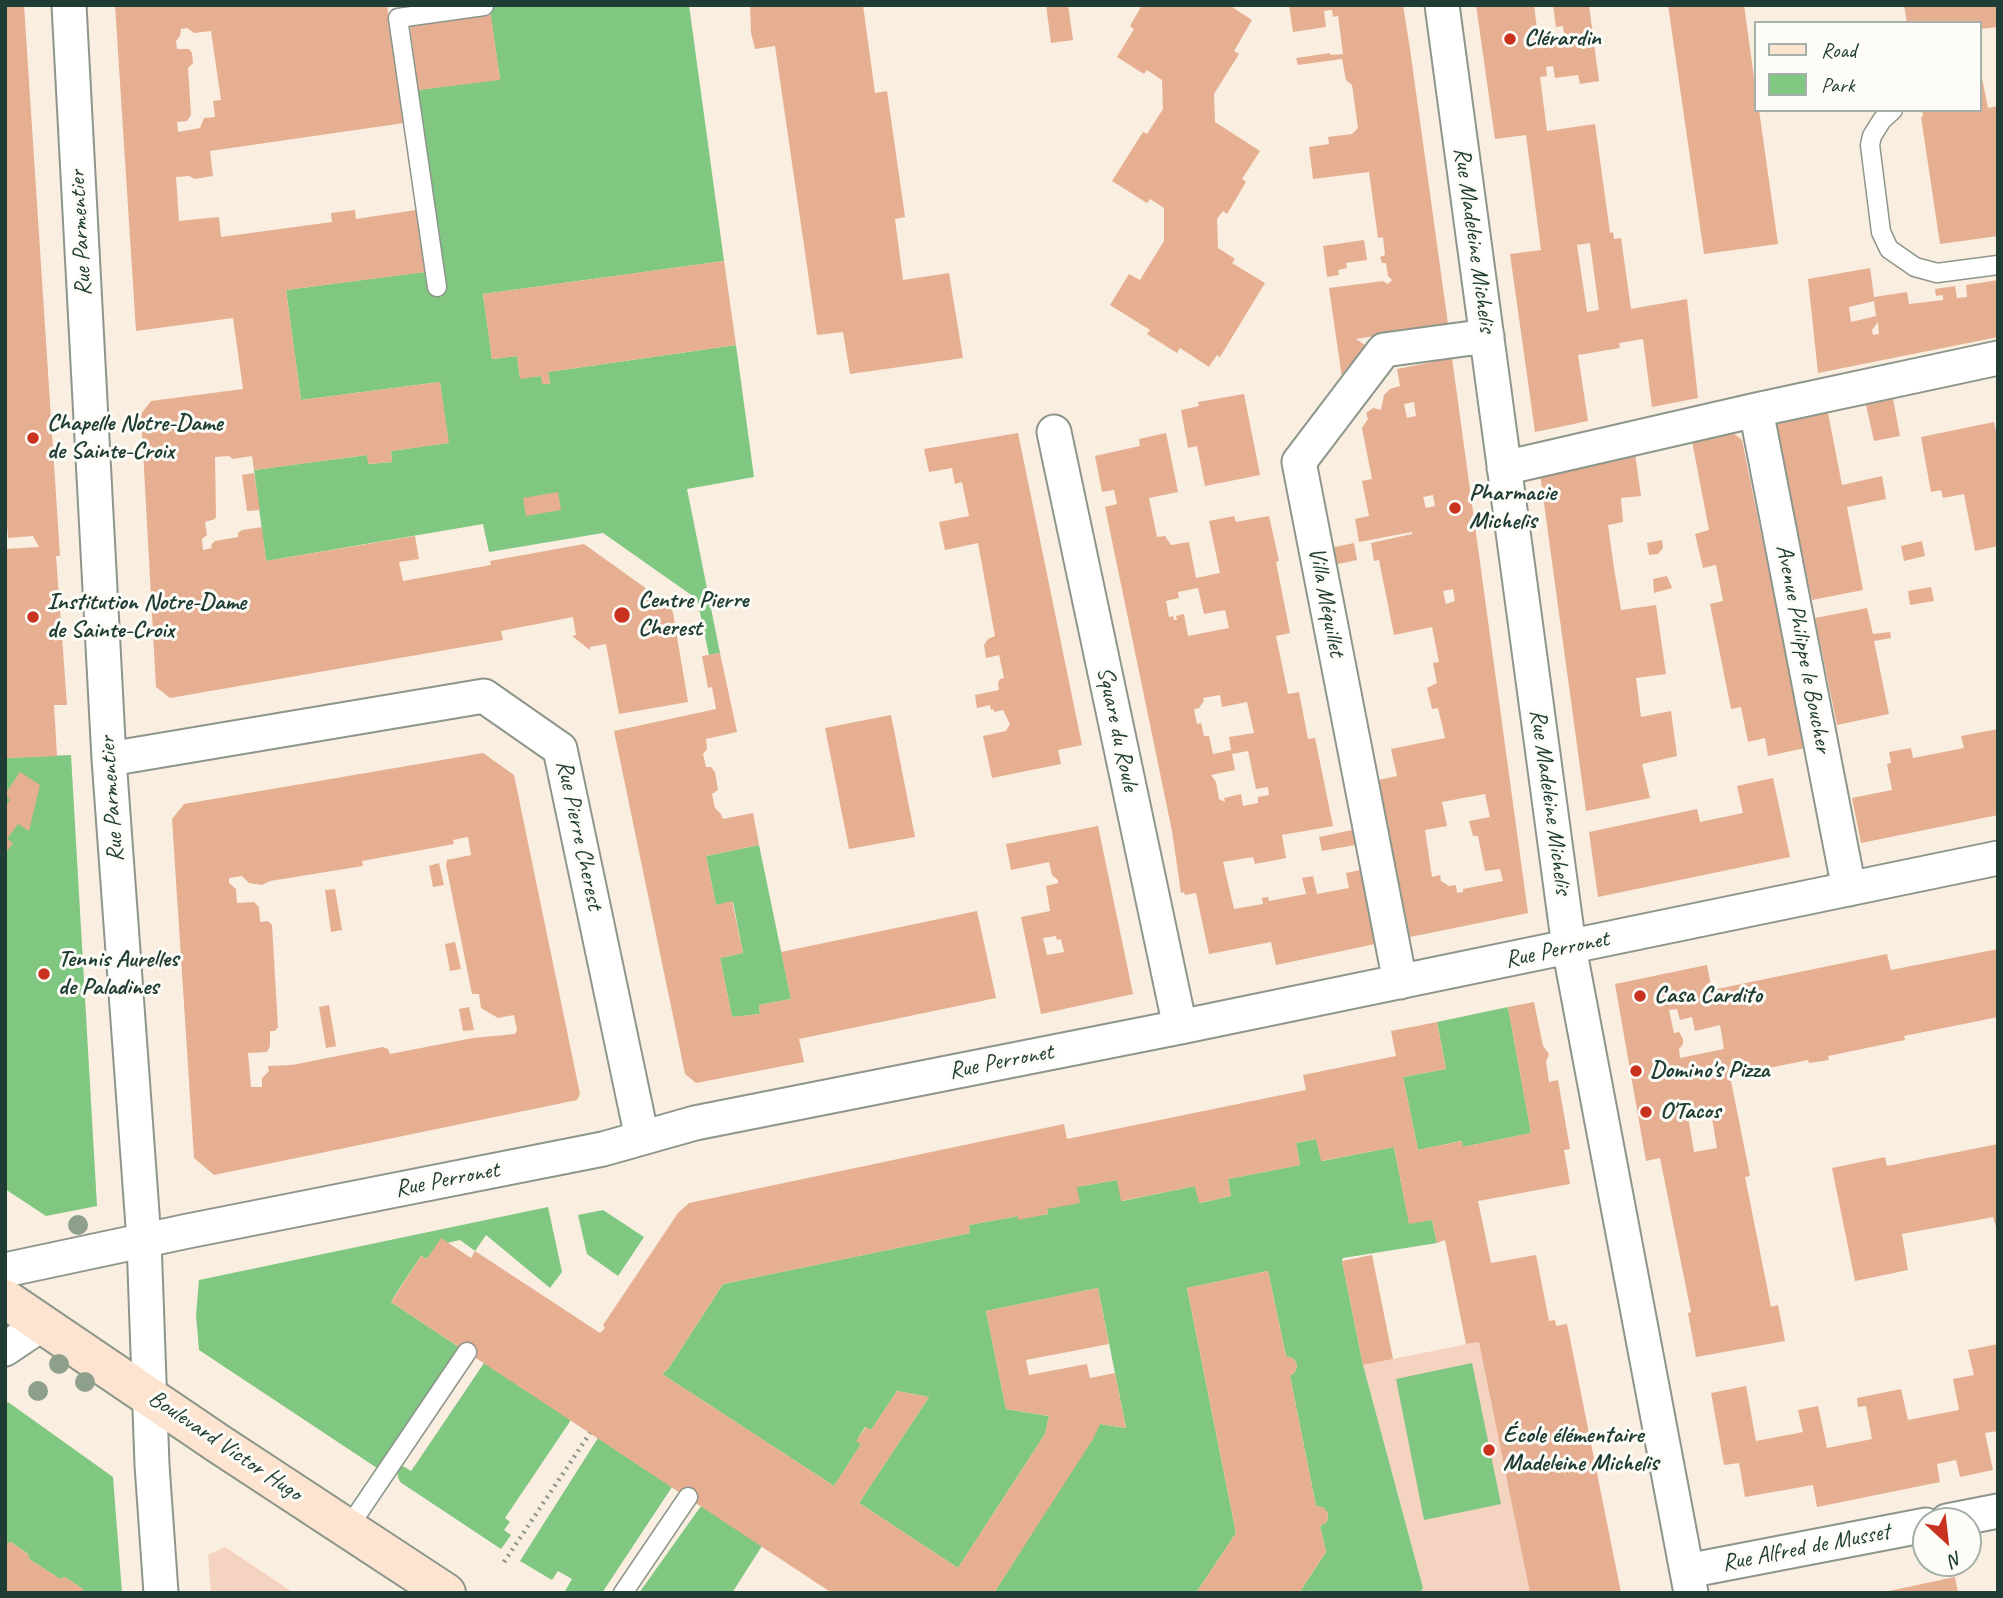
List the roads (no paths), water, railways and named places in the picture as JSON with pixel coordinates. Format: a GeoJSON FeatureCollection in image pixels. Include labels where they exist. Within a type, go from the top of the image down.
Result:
{"type":"FeatureCollection","features":[{"type":"Feature","properties":{"kind":"street","name":"Rue Parmentier"},"geometry":{"type":"LineString","coordinates":[[69,5],[109,759],[144,1240],[160,1593]]}},
{"type":"Feature","properties":{"kind":"street","name":"Rue Madeleine Michelis"},"geometry":{"type":"LineString","coordinates":[[1441,5],[1570,947],[1689,1582]]}},
{"type":"Feature","properties":{"kind":"street","name":"Villa Méquillet"},"geometry":{"type":"LineString","coordinates":[[1399,982],[1299,463],[1384,350],[1487,336]]}},
{"type":"Feature","properties":{"kind":"street"},"geometry":{"type":"LineString","coordinates":[[1504,468],[1998,358]]}},
{"type":"Feature","properties":{"kind":"street","name":"Avenue Philippe le Boucher"},"geometry":{"type":"LineString","coordinates":[[1756,410],[1849,889]]}},
{"type":"Feature","properties":{"kind":"street","name":"Square du Roule"},"geometry":{"type":"LineString","coordinates":[[1054,432],[1180,1027]]}},
{"type":"Feature","properties":{"kind":"street","name":"Rue Pierre Cherest"},"geometry":{"type":"LineString","coordinates":[[109,759],[484,696],[561,749],[642,1138]]}},
{"type":"Feature","properties":{"kind":"street","name":"Rue Perronet"},"geometry":{"type":"LineString","coordinates":[[5,1270],[603,1149],[695,1124],[1998,858]]}},
{"type":"Feature","properties":{"kind":"street","name":"Boulevard Victor Hugo"},"geometry":{"type":"LineString","coordinates":[[5,1299],[446,1593]]}},
{"type":"Feature","properties":{"kind":"street"},"geometry":{"type":"LineString","coordinates":[[5,1349],[42,1324]]}},
{"type":"Feature","properties":{"kind":"street","name":"Rue Alfred de Musset"},"geometry":{"type":"LineString","coordinates":[[1689,1582],[1912,1528]]}},
{"type":"Feature","properties":{"kind":"lane"},"geometry":{"type":"LineString","coordinates":[[437,287],[398,18],[440,9],[484,6]]}},
{"type":"Feature","properties":{"kind":"lane"},"geometry":{"type":"LineString","coordinates":[[1891,112],[1881,120],[1870,145],[1881,232],[1889,249],[1915,267],[1937,273],[1998,265]]}},
{"type":"Feature","properties":{"kind":"lane"},"geometry":{"type":"LineString","coordinates":[[348,1528],[467,1352]]}},
{"type":"Feature","properties":{"kind":"lane"},"geometry":{"type":"LineString","coordinates":[[623,1593],[688,1497]]}},
{"type":"Feature","properties":{"kind":"place","name":"Clérardin"},"geometry":{"type":"Point","coordinates":[1510,39]}},
{"type":"Feature","properties":{"kind":"place","name":"Chapelle Notre-Dame de Sainte-Croix"},"geometry":{"type":"Point","coordinates":[33,438]}},
{"type":"Feature","properties":{"kind":"place","name":"Pharmacie Michelis"},"geometry":{"type":"Point","coordinates":[1455,508]}},
{"type":"Feature","properties":{"kind":"place","name":"Centre Pierre Cherest"},"geometry":{"type":"Point","coordinates":[622,615]}},
{"type":"Feature","properties":{"kind":"place","name":"Institution Notre-Dame de Sainte-Croix"},"geometry":{"type":"Point","coordinates":[33,617]}},
{"type":"Feature","properties":{"kind":"place","name":"Tennis Aurelles de Paladines"},"geometry":{"type":"Point","coordinates":[44,974]}},
{"type":"Feature","properties":{"kind":"place","name":"Casa Cardito"},"geometry":{"type":"Point","coordinates":[1640,996]}},
{"type":"Feature","properties":{"kind":"place","name":"Domino's Pizza"},"geometry":{"type":"Point","coordinates":[1636,1071]}},
{"type":"Feature","properties":{"kind":"place","name":"O'Tacos"},"geometry":{"type":"Point","coordinates":[1646,1112]}},
{"type":"Feature","properties":{"kind":"place","name":"École élémentaire Madeleine Michelis"},"geometry":{"type":"Point","coordinates":[1489,1450]}}]}
